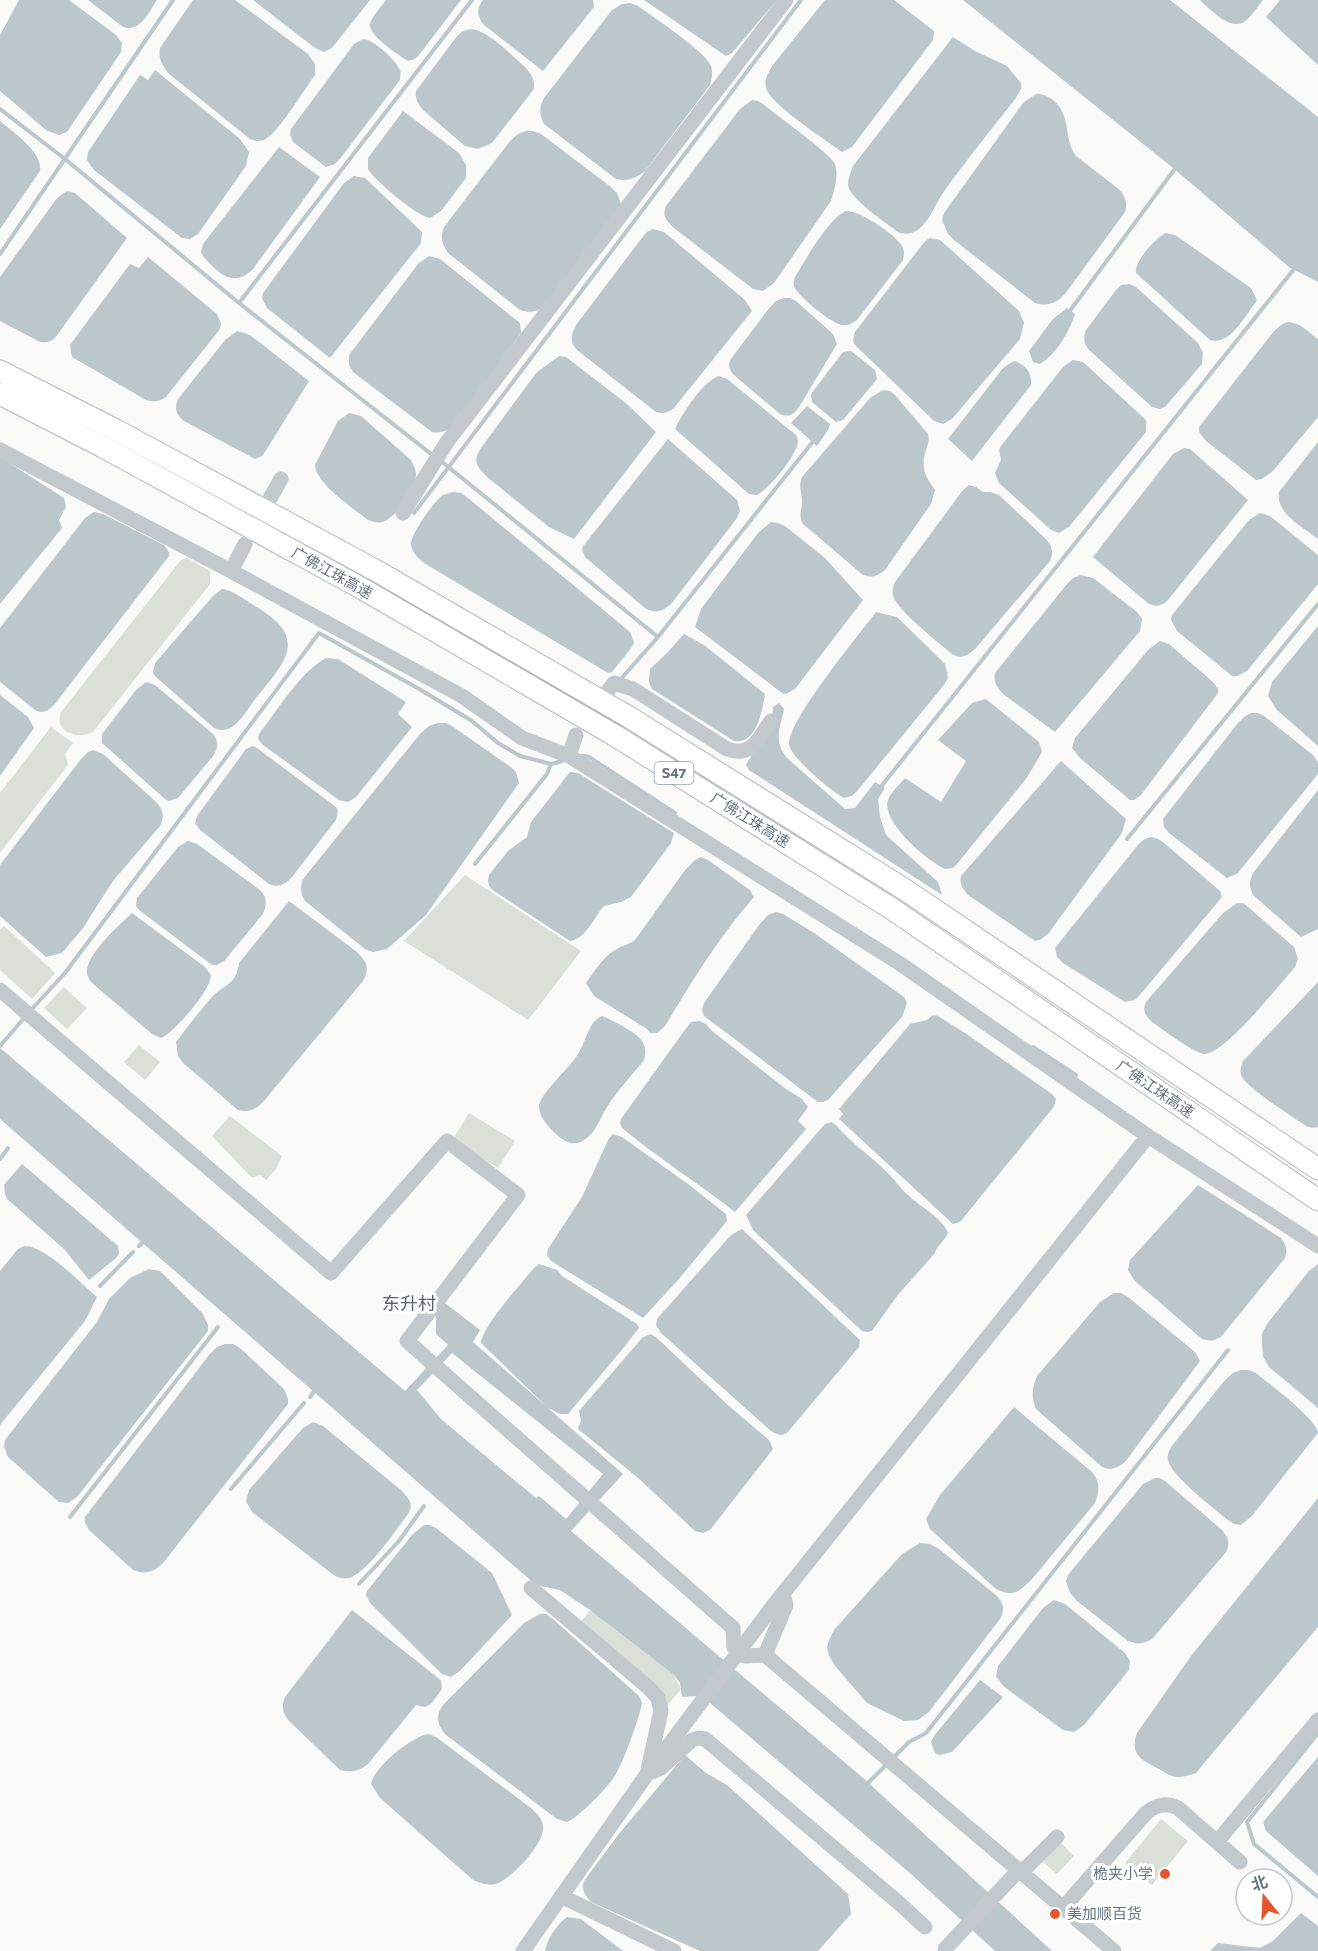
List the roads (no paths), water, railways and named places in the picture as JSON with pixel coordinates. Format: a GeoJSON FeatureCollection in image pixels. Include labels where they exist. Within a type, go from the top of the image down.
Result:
{"type":"FeatureCollection","features":[{"type":"Feature","properties":{"kind":"highway","name":"广佛江珠高速"},"geometry":{"type":"LineString","coordinates":[[0,371],[116,430],[375,570],[629,717],[904,889],[1318,1169]]}},
{"type":"Feature","properties":{"kind":"highway","name":"广佛江珠高速"},"geometry":{"type":"LineString","coordinates":[[0,394],[103,447],[361,588],[624,741],[892,909],[1318,1200]]}},
{"type":"Feature","properties":{"kind":"street"},"geometry":{"type":"LineString","coordinates":[[403,513],[447,442],[786,0]]}},
{"type":"Feature","properties":{"kind":"street"},"geometry":{"type":"LineString","coordinates":[[0,450],[462,696],[522,738],[569,756],[899,963],[1149,1136],[1318,1246]]}},
{"type":"Feature","properties":{"kind":"street"},"geometry":{"type":"LineString","coordinates":[[269,500],[280,479]]}},
{"type":"Feature","properties":{"kind":"street"},"geometry":{"type":"LineString","coordinates":[[231,571],[245,544]]}},
{"type":"Feature","properties":{"kind":"street"},"geometry":{"type":"LineString","coordinates":[[607,692],[614,683],[633,689],[727,749],[734,751],[743,752],[750,748],[771,722]]}},
{"type":"Feature","properties":{"kind":"street"},"geometry":{"type":"LineString","coordinates":[[569,756],[576,735]]}},
{"type":"Feature","properties":{"kind":"street"},"geometry":{"type":"LineString","coordinates":[[0,990],[331,1273],[447,1141],[518,1195],[407,1341],[734,1628],[734,1647],[738,1654],[765,1655],[1114,1951]]}},
{"type":"Feature","properties":{"kind":"street"},"geometry":{"type":"LineString","coordinates":[[523,1951],[650,1769],[773,1606],[1149,1136]]}},
{"type":"Feature","properties":{"kind":"street"},"geometry":{"type":"LineString","coordinates":[[531,1588],[658,1698],[661,1711],[650,1769]]}},
{"type":"Feature","properties":{"kind":"street"},"geometry":{"type":"LineString","coordinates":[[765,1655],[786,1605],[783,1593]]}},
{"type":"Feature","properties":{"kind":"street"},"geometry":{"type":"LineString","coordinates":[[1217,1842],[1318,1720]]}},
{"type":"Feature","properties":{"kind":"street"},"geometry":{"type":"LineString","coordinates":[[650,1769],[661,1768],[692,1740],[698,1738],[705,1740],[925,1927]]}},
{"type":"Feature","properties":{"kind":"street"},"geometry":{"type":"LineString","coordinates":[[1064,1907],[1146,1813],[1161,1804],[1170,1804],[1178,1808],[1240,1862]]}},
{"type":"Feature","properties":{"kind":"street"},"geometry":{"type":"LineString","coordinates":[[945,1949],[1057,1837]]}},
{"type":"Feature","properties":{"kind":"street"},"geometry":{"type":"LineString","coordinates":[[561,1896],[674,1951]]}},
{"type":"Feature","properties":{"kind":"waterway"},"geometry":{"type":"LineString","coordinates":[[0,254],[173,0]]}},
{"type":"Feature","properties":{"kind":"waterway"},"geometry":{"type":"LineString","coordinates":[[239,303],[472,0]]}},
{"type":"Feature","properties":{"kind":"waterway"},"geometry":{"type":"LineString","coordinates":[[414,513],[801,0]]}},
{"type":"Feature","properties":{"kind":"waterway"},"geometry":{"type":"LineString","coordinates":[[0,109],[65,159],[239,303],[435,457]]}},
{"type":"Feature","properties":{"kind":"waterway"},"geometry":{"type":"LineString","coordinates":[[1069,312],[1177,166]]}},
{"type":"Feature","properties":{"kind":"waterway"},"geometry":{"type":"LineString","coordinates":[[879,789],[1294,269]]}},
{"type":"Feature","properties":{"kind":"waterway"},"geometry":{"type":"LineString","coordinates":[[620,680],[658,637],[815,439]]}},
{"type":"Feature","properties":{"kind":"waterway"},"geometry":{"type":"LineString","coordinates":[[441,461],[658,637]]}},
{"type":"Feature","properties":{"kind":"waterway"},"geometry":{"type":"LineString","coordinates":[[1127,839],[1318,604]]}},
{"type":"Feature","properties":{"kind":"waterway"},"geometry":{"type":"LineString","coordinates":[[30,1011],[65,973],[319,633],[472,721],[498,743],[520,756],[551,764],[547,774],[475,864]]}},
{"type":"Feature","properties":{"kind":"waterway"},"geometry":{"type":"LineString","coordinates":[[579,756],[589,757],[675,813]]}},
{"type":"Feature","properties":{"kind":"waterway"},"geometry":{"type":"LineString","coordinates":[[551,764],[562,761]]}},
{"type":"Feature","properties":{"kind":"waterway"},"geometry":{"type":"LineString","coordinates":[[0,1046],[25,1017]]}},
{"type":"Feature","properties":{"kind":"waterway"},"geometry":{"type":"LineString","coordinates":[[1033,1047],[1076,1075]]}},
{"type":"Feature","properties":{"kind":"waterway"},"geometry":{"type":"LineString","coordinates":[[0,1159],[8,1148]]}},
{"type":"Feature","properties":{"kind":"waterway"},"geometry":{"type":"LineString","coordinates":[[139,1246],[145,1240]]}},
{"type":"Feature","properties":{"kind":"waterway"},"geometry":{"type":"LineString","coordinates":[[100,1286],[133,1252]]}},
{"type":"Feature","properties":{"kind":"waterway"},"geometry":{"type":"LineString","coordinates":[[70,1517],[218,1327]]}},
{"type":"Feature","properties":{"kind":"waterway"},"geometry":{"type":"LineString","coordinates":[[893,1758],[909,1742],[926,1733],[1228,1350]]}},
{"type":"Feature","properties":{"kind":"waterway"},"geometry":{"type":"LineString","coordinates":[[310,1397],[315,1390]]}},
{"type":"Feature","properties":{"kind":"waterway"},"geometry":{"type":"LineString","coordinates":[[231,1489],[304,1403]]}},
{"type":"Feature","properties":{"kind":"waterway"},"geometry":{"type":"LineString","coordinates":[[359,1584],[399,1541],[424,1506]]}},
{"type":"Feature","properties":{"kind":"waterway"},"geometry":{"type":"LineString","coordinates":[[1318,1733],[1247,1822],[1254,1844],[1318,1897]]}},
{"type":"Feature","properties":{"kind":"waterway"},"geometry":{"type":"LineString","coordinates":[[867,1784],[888,1763]]}},
{"type":"Feature","properties":{"kind":"place","name":"桅夹小学"},"geometry":{"type":"Point","coordinates":[1165,1874]}},
{"type":"Feature","properties":{"kind":"place","name":"美加顺百货"},"geometry":{"type":"Point","coordinates":[1055,1914]}},
{"type":"Feature","properties":{"kind":"district","name":"东升村"},"geometry":{"type":"Point","coordinates":[409,1304]}}]}
